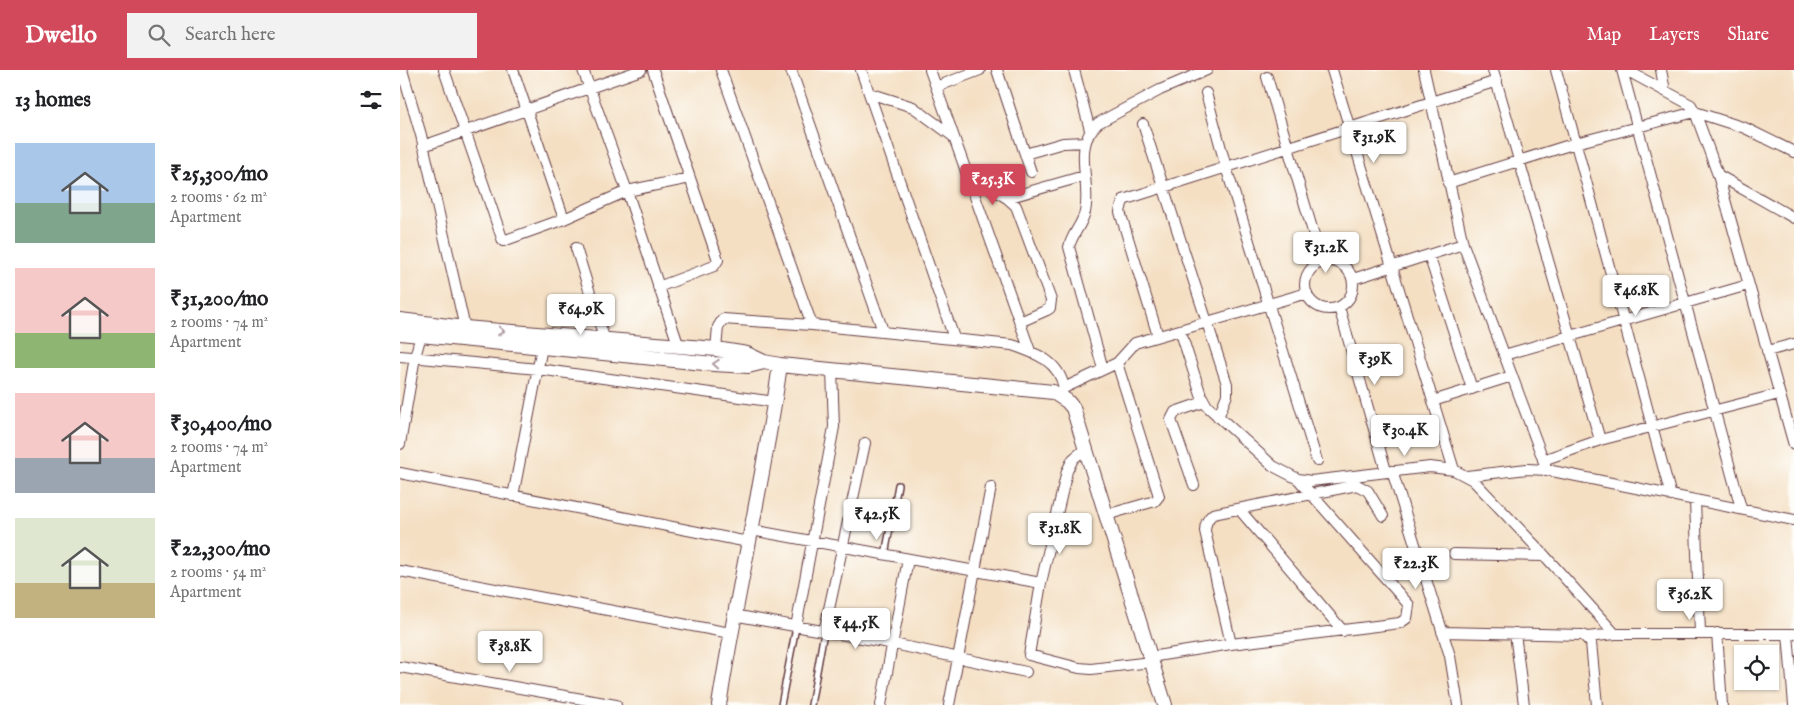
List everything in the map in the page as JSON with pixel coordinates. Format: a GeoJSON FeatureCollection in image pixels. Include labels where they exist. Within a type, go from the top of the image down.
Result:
{"type":"FeatureCollection","features":[{"type":"Feature","properties":{"kind":"main road"},"geometry":{"type":"LineString","coordinates":[[400,320],[605,341],[716,349],[747,354],[764,362],[780,365],[1053,392],[1062,391],[1072,408],[1165,705]]}},
{"type":"Feature","properties":{"kind":"main road"},"geometry":{"type":"LineString","coordinates":[[400,333],[714,364],[748,366],[764,362]]}},
{"type":"Feature","properties":{"kind":"main road"},"geometry":{"type":"LineString","coordinates":[[719,705],[730,633],[775,402],[780,365]]}},
{"type":"Feature","properties":{"kind":"street"},"geometry":{"type":"LineString","coordinates":[[402,70],[423,146],[465,328]]}},
{"type":"Feature","properties":{"kind":"street"},"geometry":{"type":"LineString","coordinates":[[444,70],[503,241],[564,219],[628,191],[690,178]]}},
{"type":"Feature","properties":{"kind":"street"},"geometry":{"type":"LineString","coordinates":[[513,70],[564,219]]}},
{"type":"Feature","properties":{"kind":"street"},"geometry":{"type":"LineString","coordinates":[[583,70],[628,191],[679,347]]}},
{"type":"Feature","properties":{"kind":"street"},"geometry":{"type":"LineString","coordinates":[[423,146],[641,70]]}},
{"type":"Feature","properties":{"kind":"street"},"geometry":{"type":"LineString","coordinates":[[652,70],[718,260],[714,266],[658,286]]}},
{"type":"Feature","properties":{"kind":"street"},"geometry":{"type":"LineString","coordinates":[[722,70],[812,325]]}},
{"type":"Feature","properties":{"kind":"street"},"geometry":{"type":"LineString","coordinates":[[791,70],[883,331]]}},
{"type":"Feature","properties":{"kind":"street"},"geometry":{"type":"LineString","coordinates":[[861,70],[954,338]]}},
{"type":"Feature","properties":{"kind":"street"},"geometry":{"type":"LineString","coordinates":[[930,70],[969,175],[1030,351]]}},
{"type":"Feature","properties":{"kind":"street"},"geometry":{"type":"LineString","coordinates":[[936,87],[980,70]]}},
{"type":"Feature","properties":{"kind":"street"},"geometry":{"type":"LineString","coordinates":[[997,70],[1031,172]]}},
{"type":"Feature","properties":{"kind":"street"},"geometry":{"type":"LineString","coordinates":[[1074,70],[1090,130]]}},
{"type":"Feature","properties":{"kind":"street"},"geometry":{"type":"LineString","coordinates":[[1103,369],[1069,247],[1085,212],[1084,142],[1090,130],[1098,123],[1187,74],[1207,70]]}},
{"type":"Feature","properties":{"kind":"street"},"geometry":{"type":"LineString","coordinates":[[1332,70],[1454,470]]}},
{"type":"Feature","properties":{"kind":"street"},"geometry":{"type":"LineString","coordinates":[[1424,70],[1463,244],[1545,465]]}},
{"type":"Feature","properties":{"kind":"street"},"geometry":{"type":"LineString","coordinates":[[1493,70],[1568,336],[1600,440]]}},
{"type":"Feature","properties":{"kind":"street"},"geometry":{"type":"LineString","coordinates":[[1556,70],[1671,496]]}},
{"type":"Feature","properties":{"kind":"street"},"geometry":{"type":"LineString","coordinates":[[1624,70],[1691,105],[1695,112],[1718,175],[1794,445]]}},
{"type":"Feature","properties":{"kind":"street"},"geometry":{"type":"LineString","coordinates":[[1624,70],[1637,126],[1741,508]]}},
{"type":"Feature","properties":{"kind":"street"},"geometry":{"type":"LineString","coordinates":[[1661,70],[1665,91]]}},
{"type":"Feature","properties":{"kind":"street"},"geometry":{"type":"LineString","coordinates":[[1267,77],[1322,262]]}},
{"type":"Feature","properties":{"kind":"street"},"geometry":{"type":"LineString","coordinates":[[1158,336],[1120,212],[1123,200],[1497,81]]}},
{"type":"Feature","properties":{"kind":"street"},"geometry":{"type":"LineString","coordinates":[[869,93],[913,107],[954,137]]}},
{"type":"Feature","properties":{"kind":"street"},"geometry":{"type":"LineString","coordinates":[[1206,93],[1226,167],[1316,462]]}},
{"type":"Feature","properties":{"kind":"street"},"geometry":{"type":"LineString","coordinates":[[1448,183],[1637,126],[1695,112],[1746,128],[1794,152]]}},
{"type":"Feature","properties":{"kind":"street"},"geometry":{"type":"LineString","coordinates":[[1143,124],[1227,384],[1228,395],[1218,417]]}},
{"type":"Feature","properties":{"kind":"street"},"geometry":{"type":"LineString","coordinates":[[1025,154],[1063,143],[1084,142]]}},
{"type":"Feature","properties":{"kind":"street"},"geometry":{"type":"LineString","coordinates":[[969,175],[1007,198],[1016,206],[1051,304],[1047,310],[1020,322]]}},
{"type":"Feature","properties":{"kind":"street"},"geometry":{"type":"LineString","coordinates":[[1718,175],[1794,218]]}},
{"type":"Feature","properties":{"kind":"street"},"geometry":{"type":"LineString","coordinates":[[1007,198],[1084,176]]}},
{"type":"Feature","properties":{"kind":"street"},"geometry":{"type":"LineString","coordinates":[[1353,279],[1463,244]]}},
{"type":"Feature","properties":{"kind":"street"},"geometry":{"type":"LineString","coordinates":[[576,248],[605,341]]}},
{"type":"Feature","properties":{"kind":"street"},"geometry":{"type":"LineString","coordinates":[[1429,254],[1472,389]]}},
{"type":"Feature","properties":{"kind":"street"},"geometry":{"type":"LineString","coordinates":[[1322,262],[1338,262],[1350,272],[1353,279],[1351,295],[1339,307],[1325,308],[1317,305],[1307,294],[1306,278],[1310,271],[1322,262]]}},
{"type":"Feature","properties":{"kind":"street"},"geometry":{"type":"LineString","coordinates":[[1504,355],[1748,285]]}},
{"type":"Feature","properties":{"kind":"street"},"geometry":{"type":"LineString","coordinates":[[716,349],[718,327],[723,319],[883,331],[1012,345],[1030,351],[1058,368],[1062,391],[1117,363],[1135,343],[1307,294]]}},
{"type":"Feature","properties":{"kind":"street"},"geometry":{"type":"LineString","coordinates":[[1339,307],[1389,471],[1452,665],[1458,705]]}},
{"type":"Feature","properties":{"kind":"street"},"geometry":{"type":"LineString","coordinates":[[1085,450],[1073,459],[1067,471],[1040,583],[1029,655],[1079,668],[1104,669],[1231,644],[1400,623],[1407,618],[1409,605],[1298,479],[1273,466],[1204,402],[1180,330]]}},
{"type":"Feature","properties":{"kind":"street"},"geometry":{"type":"LineString","coordinates":[[400,444],[415,357],[422,335]]}},
{"type":"Feature","properties":{"kind":"street"},"geometry":{"type":"LineString","coordinates":[[1767,351],[1794,344]]}},
{"type":"Feature","properties":{"kind":"street"},"geometry":{"type":"LineString","coordinates":[[513,496],[542,347]]}},
{"type":"Feature","properties":{"kind":"street"},"geometry":{"type":"LineString","coordinates":[[400,356],[538,368],[775,402]]}},
{"type":"Feature","properties":{"kind":"street"},"geometry":{"type":"LineString","coordinates":[[1106,515],[1155,502],[1159,496],[1117,363]]}},
{"type":"Feature","properties":{"kind":"street"},"geometry":{"type":"LineString","coordinates":[[796,627],[834,427],[832,370]]}},
{"type":"Feature","properties":{"kind":"street"},"geometry":{"type":"LineString","coordinates":[[1433,401],[1512,376]]}},
{"type":"Feature","properties":{"kind":"street"},"geometry":{"type":"LineString","coordinates":[[1467,476],[1545,465],[1600,440],[1779,394]]}},
{"type":"Feature","properties":{"kind":"street"},"geometry":{"type":"LineString","coordinates":[[1194,485],[1171,420],[1175,412],[1204,402]]}},
{"type":"Feature","properties":{"kind":"street"},"geometry":{"type":"LineString","coordinates":[[824,632],[864,443]]}},
{"type":"Feature","properties":{"kind":"street"},"geometry":{"type":"LineString","coordinates":[[1545,465],[1671,496],[1741,508],[1794,520]]}},
{"type":"Feature","properties":{"kind":"street"},"geometry":{"type":"LineString","coordinates":[[1298,479],[1311,480],[1430,467],[1454,470],[1467,476],[1545,556],[1615,634]]}},
{"type":"Feature","properties":{"kind":"street"},"geometry":{"type":"LineString","coordinates":[[400,473],[513,496],[750,536],[813,542],[1040,583]]}},
{"type":"Feature","properties":{"kind":"street"},"geometry":{"type":"LineString","coordinates":[[1231,644],[1205,524],[1213,514],[1357,485],[1368,491],[1383,516]]}},
{"type":"Feature","properties":{"kind":"street"},"geometry":{"type":"LineString","coordinates":[[949,705],[991,487]]}},
{"type":"Feature","properties":{"kind":"street"},"geometry":{"type":"LineString","coordinates":[[1695,500],[1700,633]]}},
{"type":"Feature","properties":{"kind":"street"},"geometry":{"type":"LineString","coordinates":[[1239,509],[1343,631]]}},
{"type":"Feature","properties":{"kind":"street"},"geometry":{"type":"LineString","coordinates":[[1454,554],[1545,556]]}},
{"type":"Feature","properties":{"kind":"street"},"geometry":{"type":"LineString","coordinates":[[881,705],[908,559]]}},
{"type":"Feature","properties":{"kind":"street"},"geometry":{"type":"LineString","coordinates":[[400,571],[730,633]]}},
{"type":"Feature","properties":{"kind":"street"},"geometry":{"type":"LineString","coordinates":[[734,615],[892,644],[1026,672]]}},
{"type":"Feature","properties":{"kind":"street"},"geometry":{"type":"LineString","coordinates":[[1442,632],[1576,634],[1588,638],[1615,634],[1791,634],[1794,705]]}},
{"type":"Feature","properties":{"kind":"street"},"geometry":{"type":"LineString","coordinates":[[1515,633],[1524,705]]}},
{"type":"Feature","properties":{"kind":"street"},"geometry":{"type":"LineString","coordinates":[[1717,633],[1722,705]]}},
{"type":"Feature","properties":{"kind":"street"},"geometry":{"type":"LineString","coordinates":[[1588,638],[1591,643],[1597,705]]}},
{"type":"Feature","properties":{"kind":"street"},"geometry":{"type":"LineString","coordinates":[[400,667],[616,705]]}},
{"type":"Feature","properties":{"kind":"lane"},"geometry":{"type":"LineString","coordinates":[[886,555],[898,485]]}},
{"type":"Feature","properties":{"kind":"lane"},"geometry":{"type":"LineString","coordinates":[[781,705],[796,627]]}},
{"type":"Feature","properties":{"kind":"lane"},"geometry":{"type":"LineString","coordinates":[[811,705],[824,632]]}}]}
